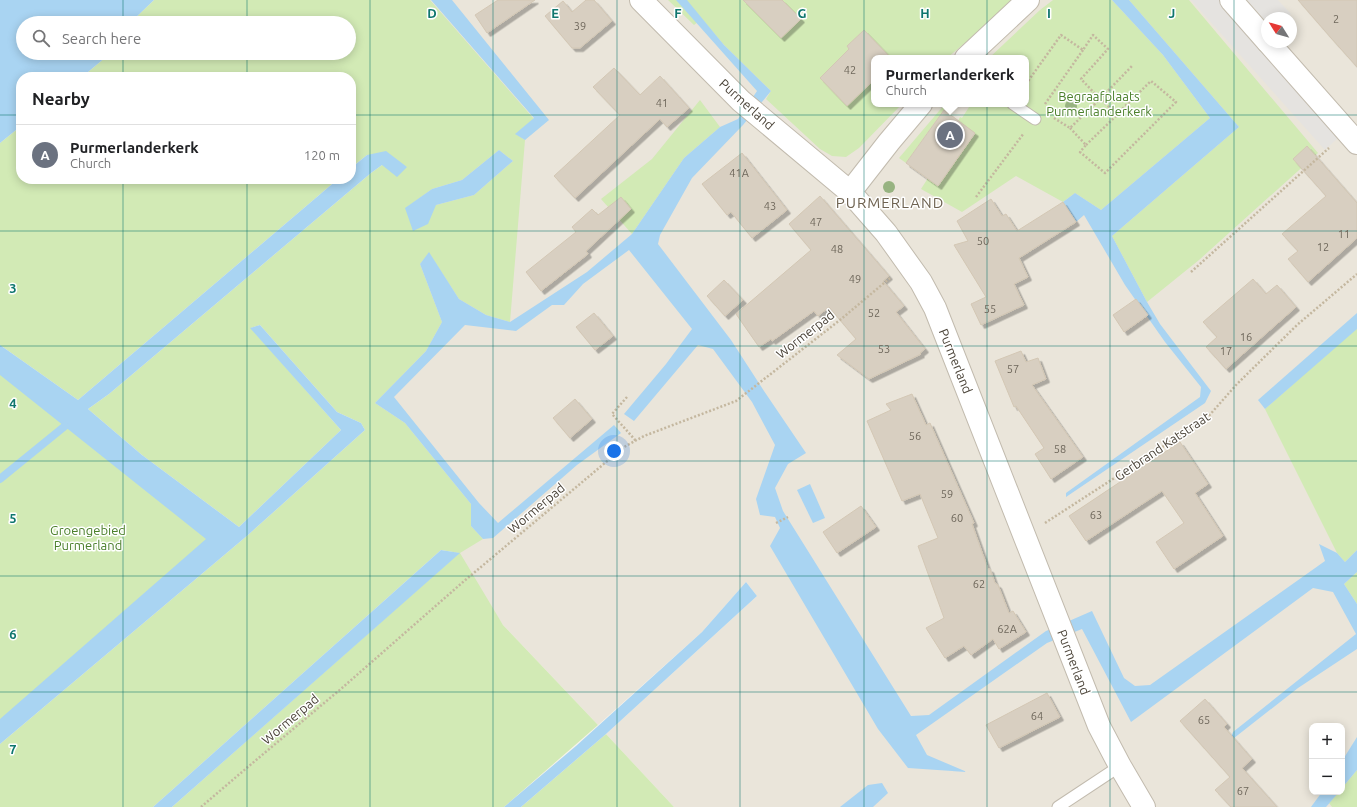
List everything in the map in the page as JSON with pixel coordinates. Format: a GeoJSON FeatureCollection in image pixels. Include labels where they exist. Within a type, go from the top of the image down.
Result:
{"type":"FeatureCollection","features":[{"type":"Feature","properties":{"kind":"street","name":"Purmerland"},"geometry":{"type":"LineString","coordinates":[[641,0],[741,101],[850,192],[886,232],[921,282],[935,308],[1099,726],[1144,807]]}},
{"type":"Feature","properties":{"kind":"street"},"geometry":{"type":"LineString","coordinates":[[969,55],[1028,0]]}},
{"type":"Feature","properties":{"kind":"street"},"geometry":{"type":"LineString","coordinates":[[1230,0],[1261,35]]}},
{"type":"Feature","properties":{"kind":"street"},"geometry":{"type":"LineString","coordinates":[[1272,48],[1352,137]]}},
{"type":"Feature","properties":{"kind":"street"},"geometry":{"type":"LineString","coordinates":[[850,192],[918,107]]}},
{"type":"Feature","properties":{"kind":"lane"},"geometry":{"type":"LineString","coordinates":[[1017,107],[1034,119]]}},
{"type":"Feature","properties":{"kind":"lane"},"geometry":{"type":"LineString","coordinates":[[1058,807],[1120,766]]}},
{"type":"Feature","properties":{"kind":"path"},"geometry":{"type":"LineString","coordinates":[[1029,80],[1060,35],[1083,50]]}},
{"type":"Feature","properties":{"kind":"path"},"geometry":{"type":"LineString","coordinates":[[976,197],[1034,119],[1093,35],[1108,49],[1081,79],[1117,114]]}},
{"type":"Feature","properties":{"kind":"path"},"geometry":{"type":"LineString","coordinates":[[1070,128],[1132,66]]}},
{"type":"Feature","properties":{"kind":"path"},"geometry":{"type":"LineString","coordinates":[[1151,81],[1176,102],[1105,173],[1080,152],[1086,145],[1151,81]]}},
{"type":"Feature","properties":{"kind":"path"},"geometry":{"type":"LineString","coordinates":[[1041,109],[1070,128],[1086,145]]}},
{"type":"Feature","properties":{"kind":"path"},"geometry":{"type":"LineString","coordinates":[[1191,272],[1352,137]]}},
{"type":"Feature","properties":{"kind":"path","name":"Wormerpad"},"geometry":{"type":"LineString","coordinates":[[202,807],[342,688],[469,577],[624,447],[741,398],[908,264]]}},
{"type":"Feature","properties":{"kind":"path","name":"Gerbrand Katstraat"},"geometry":{"type":"LineString","coordinates":[[1025,536],[1207,418],[1237,384],[1298,325],[1357,274]]}},
{"type":"Feature","properties":{"kind":"path"},"geometry":{"type":"LineString","coordinates":[[627,397],[612,414],[636,441]]}},
{"type":"Feature","properties":{"kind":"path"},"geometry":{"type":"LineString","coordinates":[[776,523],[788,517]]}},
{"type":"Feature","properties":{"kind":"shaded area"},"geometry":{"type":"Polygon","coordinates":[[[325,0],[1357,0],[1357,807],[674,807],[606,734],[757,596],[746,582],[702,632],[598,725],[503,625],[327,360],[416,100],[356,31],[356,16],[342,16],[325,0]]]}},
{"type":"Feature","properties":{"kind":"shaded area"},"geometry":{"type":"Polygon","coordinates":[[[1191,0],[1219,0],[1340,136],[1325,150],[1191,0]]]}},
{"type":"Feature","properties":{"kind":"shaded area"},"geometry":{"type":"Polygon","coordinates":[[[1247,0],[1278,0],[1289,12],[1261,12],[1261,16],[1247,0]]]}},
{"type":"Feature","properties":{"kind":"green space"},"geometry":{"type":"Polygon","coordinates":[[[154,0],[430,0],[534,119],[516,134],[525,140],[510,322],[486,315],[459,299],[429,253],[420,264],[442,322],[426,351],[375,403],[405,423],[471,504],[471,526],[483,539],[460,553],[503,625],[598,725],[504,807],[172,807],[459,553],[441,550],[153,807],[0,807],[0,744],[248,535],[365,430],[361,423],[337,412],[260,325],[251,328],[341,430],[239,527],[142,455],[88,409],[109,394],[371,173],[382,165],[407,167],[367,155],[356,164],[356,72],[88,72],[102,60],[356,60],[356,16],[137,16],[154,0]],[[499,150],[462,180],[432,189],[406,208],[436,205],[474,195],[513,161],[499,150]]]}},
{"type":"Feature","properties":{"kind":"green space"},"geometry":{"type":"Polygon","coordinates":[[[668,0],[1016,0],[951,55],[871,55],[871,107],[899,107],[859,148],[846,157],[832,156],[820,149],[766,99],[771,91],[724,45],[702,19],[694,25],[668,0]]]}},
{"type":"Feature","properties":{"kind":"green space","name":"Begraafplaats Purmerlanderkerk"},"geometry":{"type":"Polygon","coordinates":[[[1053,0],[1112,0],[1163,55],[1210,118],[1101,210],[1075,193],[1063,202],[1016,176],[962,212],[921,189],[928,178],[938,186],[975,134],[958,121],[960,117],[962,118],[969,107],[1029,107],[1029,55],[992,55],[1040,10],[1053,0]]]}},
{"type":"Feature","properties":{"kind":"green space"},"geometry":{"type":"Polygon","coordinates":[[[1129,0],[1189,0],[1318,153],[1199,260],[1147,302],[1112,236],[1239,127],[1129,0]]]}},
{"type":"Feature","properties":{"kind":"green space"},"geometry":{"type":"Polygon","coordinates":[[[700,100],[720,127],[684,158],[632,234],[601,199],[652,159],[700,100]]]}},
{"type":"Feature","properties":{"kind":"green space"},"geometry":{"type":"Polygon","coordinates":[[[942,107],[946,107],[906,163],[899,158],[942,107]]]}},
{"type":"Feature","properties":{"kind":"green space"},"geometry":{"type":"Polygon","coordinates":[[[16,130],[16,184],[332,184],[78,400],[0,345],[0,143],[16,130]]]}},
{"type":"Feature","properties":{"kind":"green space"},"geometry":{"type":"Polygon","coordinates":[[[1357,319],[1357,550],[1345,562],[1337,553],[1265,409],[1290,387],[1357,319]]]}},
{"type":"Feature","properties":{"kind":"green space","name":"Groengebied Purmerland"},"geometry":{"type":"Polygon","coordinates":[[[0,361],[223,532],[0,732],[0,361]]]}},
{"type":"Feature","properties":{"kind":"green space"},"geometry":{"type":"Polygon","coordinates":[[[1357,572],[1357,604],[1344,584],[1357,572]]]}},
{"type":"Feature","properties":{"kind":"green space"},"geometry":{"type":"Polygon","coordinates":[[[606,734],[674,807],[521,807],[606,734]]]}},
{"type":"Feature","properties":{"kind":"green space"},"geometry":{"type":"Polygon","coordinates":[[[1357,770],[1357,807],[1332,807],[1329,803],[1336,795],[1345,795],[1345,784],[1357,770]]]}},
{"type":"Feature","properties":{"kind":"water"},"geometry":{"type":"Polygon","coordinates":[[[0,0],[154,0],[137,16],[16,16],[16,60],[102,60],[88,72],[16,72],[16,130],[0,143],[0,0]]]}},
{"type":"Feature","properties":{"kind":"water"},"geometry":{"type":"Polygon","coordinates":[[[431,0],[452,0],[549,120],[525,140],[515,134],[534,118],[431,0]]]}},
{"type":"Feature","properties":{"kind":"water"},"geometry":{"type":"Polygon","coordinates":[[[676,0],[687,0],[724,45],[771,91],[743,125],[692,178],[660,235],[658,244],[731,340],[806,453],[788,464],[775,488],[783,511],[911,716],[929,715],[1046,631],[1092,611],[1124,678],[1135,686],[1150,685],[1325,561],[1319,544],[1337,553],[1345,562],[1357,550],[1357,572],[1344,584],[1357,604],[1357,649],[1298,688],[1229,742],[1233,732],[1356,634],[1333,592],[1313,588],[1131,722],[1082,629],[1047,643],[916,735],[927,755],[967,772],[908,768],[878,729],[770,546],[780,528],[775,517],[760,515],[756,499],[775,445],[752,402],[713,349],[698,345],[634,421],[624,414],[666,364],[692,329],[629,250],[583,284],[564,305],[552,305],[516,331],[465,325],[394,397],[479,503],[498,523],[614,425],[621,433],[577,465],[493,538],[483,539],[471,526],[471,504],[405,423],[375,403],[426,351],[442,322],[420,264],[429,252],[459,299],[486,315],[510,322],[587,272],[632,234],[684,158],[720,127],[738,119],[757,91],[676,0]]]}},
{"type":"Feature","properties":{"kind":"water"},"geometry":{"type":"Polygon","coordinates":[[[1112,0],[1129,0],[1239,127],[1112,236],[1160,324],[1211,391],[1205,403],[1066,497],[1066,493],[1200,397],[1201,387],[1165,342],[1125,285],[1084,215],[1076,222],[1063,202],[1075,193],[1101,210],[1210,118],[1163,55],[1112,0]]]}},
{"type":"Feature","properties":{"kind":"water"},"geometry":{"type":"Polygon","coordinates":[[[499,150],[513,161],[474,195],[436,205],[428,224],[413,231],[405,208],[432,189],[462,180],[499,150]]]}},
{"type":"Feature","properties":{"kind":"water"},"geometry":{"type":"Polygon","coordinates":[[[386,151],[407,167],[397,177],[382,165],[371,173],[109,394],[88,409],[142,455],[239,527],[341,430],[250,328],[260,325],[337,412],[361,423],[365,430],[248,535],[0,744],[0,719],[206,539],[0,375],[0,345],[78,400],[332,184],[356,184],[356,164],[367,155],[386,151]]]}},
{"type":"Feature","properties":{"kind":"water"},"geometry":{"type":"Polygon","coordinates":[[[1357,313],[1357,329],[1265,409],[1258,400],[1357,313]]]}},
{"type":"Feature","properties":{"kind":"water"},"geometry":{"type":"Polygon","coordinates":[[[810,484],[825,518],[813,523],[797,490],[810,484]]]}},
{"type":"Feature","properties":{"kind":"water"},"geometry":{"type":"Polygon","coordinates":[[[441,550],[460,553],[172,807],[153,807],[441,550]]]}},
{"type":"Feature","properties":{"kind":"water"},"geometry":{"type":"Polygon","coordinates":[[[746,582],[757,596],[606,734],[521,807],[504,807],[576,746],[702,632],[746,582]]]}},
{"type":"Feature","properties":{"kind":"water"},"geometry":{"type":"Polygon","coordinates":[[[1357,737],[1357,770],[1345,784],[1345,759],[1345,756],[1357,737]]]}},
{"type":"Feature","properties":{"kind":"water"},"geometry":{"type":"Polygon","coordinates":[[[882,783],[888,793],[873,807],[840,807],[868,785],[882,783]]]}},
{"type":"Feature","properties":{"kind":"water"},"geometry":{"type":"Polygon","coordinates":[[[1320,795],[1336,795],[1326,807],[1311,807],[1320,795]]]}},
{"type":"Feature","properties":{"kind":"building"},"geometry":{"type":"Polygon","coordinates":[[[498,0],[535,0],[487,33],[475,15],[498,0]]]}},
{"type":"Feature","properties":{"kind":"building"},"geometry":{"type":"Polygon","coordinates":[[[586,0],[594,0],[612,21],[580,48],[572,48],[545,16],[563,1],[572,12],[586,0]]]}},
{"type":"Feature","properties":{"kind":"building"},"geometry":{"type":"Polygon","coordinates":[[[743,0],[782,0],[801,19],[781,38],[743,0]]]}},
{"type":"Feature","properties":{"kind":"building"},"geometry":{"type":"Polygon","coordinates":[[[1298,0],[1357,0],[1357,67],[1331,38],[1298,0]]]}},
{"type":"Feature","properties":{"kind":"building"},"geometry":{"type":"Polygon","coordinates":[[[864,30],[888,55],[871,55],[871,83],[847,106],[820,78],[849,49],[847,46],[864,30]]]}},
{"type":"Feature","properties":{"kind":"building"},"geometry":{"type":"Polygon","coordinates":[[[614,68],[640,95],[660,76],[689,108],[667,127],[660,119],[575,198],[554,176],[620,115],[593,87],[614,68]]]}},
{"type":"Feature","properties":{"kind":"building"},"geometry":{"type":"Polygon","coordinates":[[[944,110],[975,133],[938,186],[906,163],[944,110]]]}},
{"type":"Feature","properties":{"kind":"building"},"geometry":{"type":"Polygon","coordinates":[[[1307,146],[1357,203],[1357,238],[1308,282],[1288,259],[1298,251],[1282,234],[1326,196],[1293,159],[1307,146]]]}},
{"type":"Feature","properties":{"kind":"building"},"geometry":{"type":"Polygon","coordinates":[[[742,153],[787,210],[752,238],[731,212],[727,215],[702,184],[742,153]]]}},
{"type":"Feature","properties":{"kind":"building"},"geometry":{"type":"Polygon","coordinates":[[[820,196],[889,276],[883,281],[904,306],[896,312],[925,349],[920,353],[921,354],[869,379],[837,355],[856,339],[829,307],[818,316],[814,311],[772,341],[771,339],[759,347],[736,314],[811,250],[789,224],[820,196]]]}},
{"type":"Feature","properties":{"kind":"building"},"geometry":{"type":"Polygon","coordinates":[[[621,197],[631,209],[586,251],[588,254],[541,291],[526,272],[576,232],[572,227],[592,209],[598,215],[621,197]]]}},
{"type":"Feature","properties":{"kind":"building"},"geometry":{"type":"Polygon","coordinates":[[[991,199],[1002,216],[1006,214],[1017,231],[1063,202],[1076,222],[1019,258],[1028,277],[1014,284],[1024,305],[981,325],[971,304],[986,297],[954,245],[968,241],[957,221],[991,199]]]}},
{"type":"Feature","properties":{"kind":"building"},"geometry":{"type":"Polygon","coordinates":[[[1253,279],[1266,294],[1277,285],[1296,307],[1226,369],[1206,347],[1217,337],[1203,322],[1253,279]]]}},
{"type":"Feature","properties":{"kind":"building"},"geometry":{"type":"Polygon","coordinates":[[[724,280],[743,300],[725,316],[707,296],[724,280]]]}},
{"type":"Feature","properties":{"kind":"building"},"geometry":{"type":"Polygon","coordinates":[[[1136,299],[1148,315],[1124,332],[1113,315],[1136,299]]]}},
{"type":"Feature","properties":{"kind":"building"},"geometry":{"type":"Polygon","coordinates":[[[594,313],[613,336],[595,350],[576,327],[594,313]]]}},
{"type":"Feature","properties":{"kind":"building"},"geometry":{"type":"Polygon","coordinates":[[[1021,351],[1026,362],[1038,358],[1046,379],[1032,385],[1083,457],[1051,479],[1035,454],[1044,448],[1016,406],[1014,407],[995,361],[1021,351]]]}},
{"type":"Feature","properties":{"kind":"building"},"geometry":{"type":"Polygon","coordinates":[[[912,394],[926,425],[930,423],[974,523],[972,524],[988,569],[990,569],[995,583],[998,585],[1009,613],[1013,611],[1026,632],[999,649],[993,639],[971,655],[964,646],[945,658],[926,628],[944,618],[918,546],[938,538],[920,494],[902,501],[867,421],[891,410],[886,404],[912,394]]]}},
{"type":"Feature","properties":{"kind":"building"},"geometry":{"type":"Polygon","coordinates":[[[575,399],[592,419],[570,438],[553,418],[575,399]]]}},
{"type":"Feature","properties":{"kind":"building"},"geometry":{"type":"Polygon","coordinates":[[[1180,442],[1208,484],[1195,493],[1223,536],[1174,569],[1156,542],[1184,523],[1162,491],[1086,541],[1069,516],[1180,442]]]}},
{"type":"Feature","properties":{"kind":"building"},"geometry":{"type":"Polygon","coordinates":[[[861,506],[876,527],[837,553],[823,532],[861,506]]]}},
{"type":"Feature","properties":{"kind":"building"},"geometry":{"type":"Polygon","coordinates":[[[1047,693],[1060,717],[999,748],[986,725],[1047,693]]]}},
{"type":"Feature","properties":{"kind":"building"},"geometry":{"type":"Polygon","coordinates":[[[1205,699],[1227,724],[1224,727],[1252,759],[1242,768],[1277,807],[1231,807],[1215,790],[1230,777],[1180,721],[1205,699]]]}},
{"type":"Feature","properties":{"kind":"waterway"},"geometry":{"type":"LineString","coordinates":[[0,479],[65,426]]}},
{"type":"Feature","properties":{"kind":"place","name":"Purmerlanderkerk"},"geometry":{"type":"Point","coordinates":[950,135]}},
{"type":"Feature","properties":{"kind":"district","name":"PURMERLAND"},"geometry":{"type":"Point","coordinates":[890,203]}}]}
